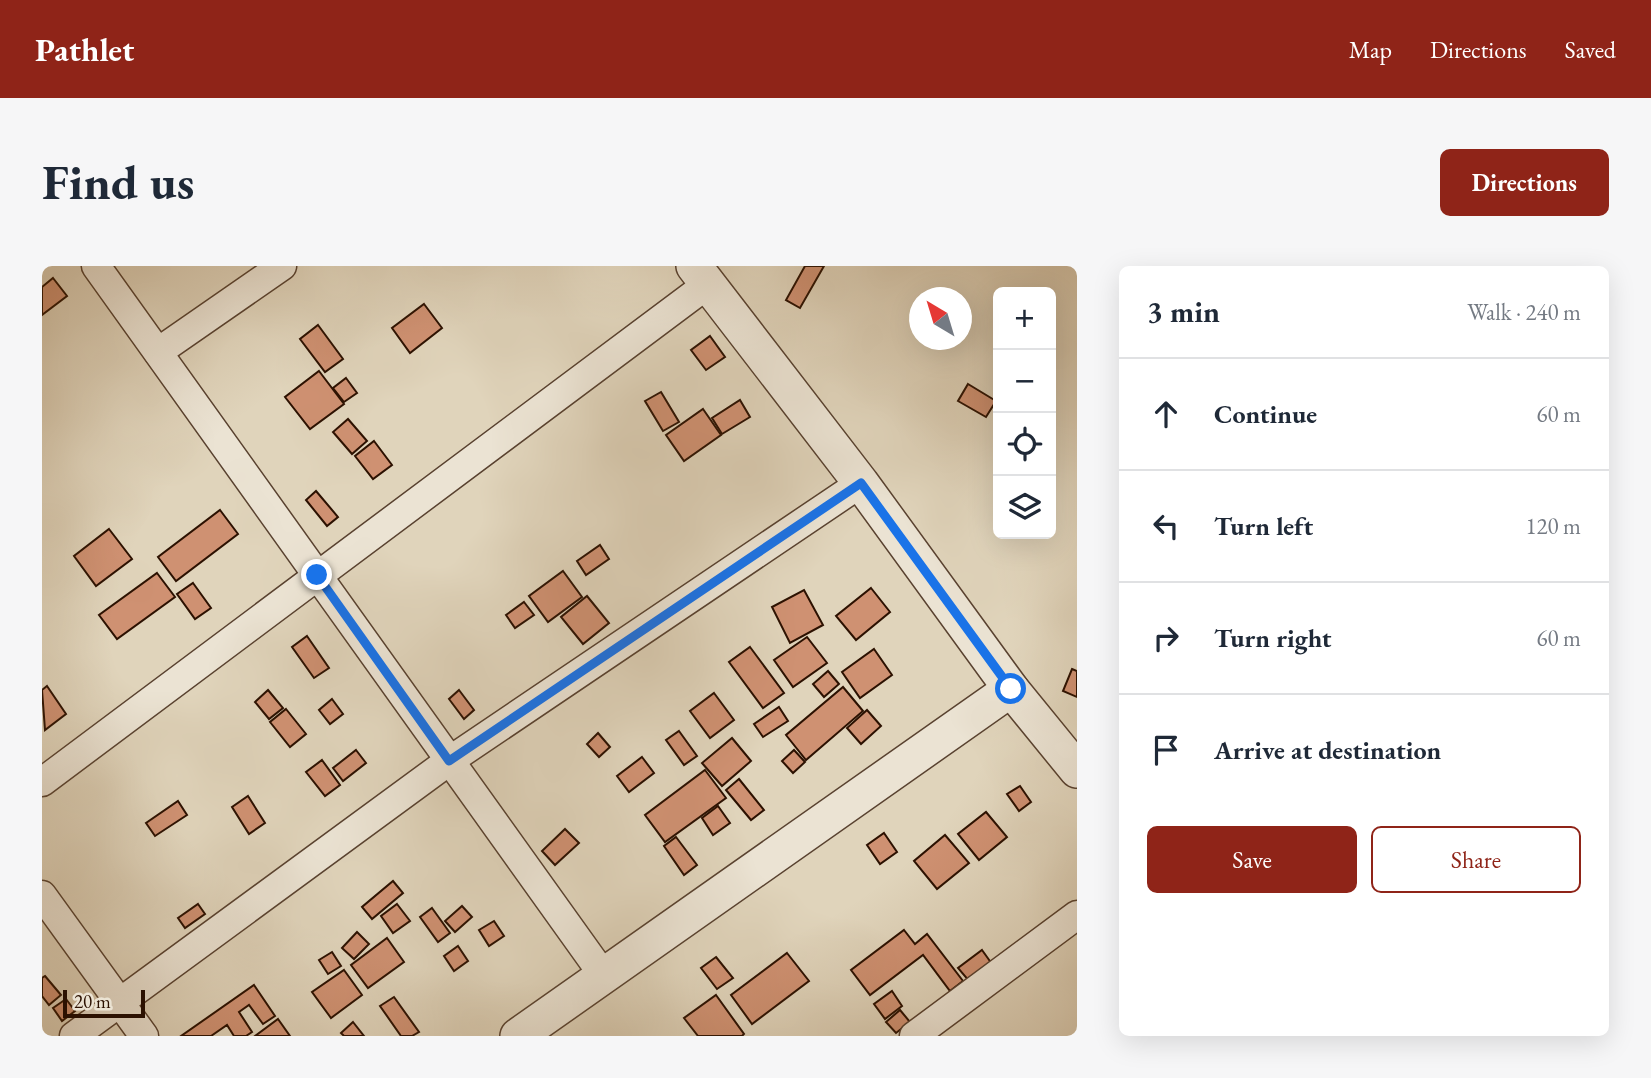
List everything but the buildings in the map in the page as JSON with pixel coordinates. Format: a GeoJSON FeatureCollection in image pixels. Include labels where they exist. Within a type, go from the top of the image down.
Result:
{"type":"FeatureCollection","features":[{"type":"Feature","properties":{"kind":"street"},"geometry":{"type":"LineString","coordinates":[[96,266],[604,975]]}},
{"type":"Feature","properties":{"kind":"street"},"geometry":{"type":"LineString","coordinates":[[158,352],[282,266]]}},
{"type":"Feature","properties":{"kind":"street"},"geometry":{"type":"LineString","coordinates":[[42,782],[317,575],[701,275],[861,483],[1011,689],[1077,769]]}},
{"type":"Feature","properties":{"kind":"street"},"geometry":{"type":"LineString","coordinates":[[74,1036],[449,761],[861,483]]}},
{"type":"Feature","properties":{"kind":"street"},"geometry":{"type":"LineString","coordinates":[[518,1036],[1011,689]]}},
{"type":"Feature","properties":{"kind":"street"},"geometry":{"type":"LineString","coordinates":[[42,895],[144,1036]]}},
{"type":"Feature","properties":{"kind":"street"},"geometry":{"type":"LineString","coordinates":[[914,1036],[1077,915]]}},
{"type":"Feature","properties":{"kind":"route"},"geometry":{"type":"LineString","coordinates":[[317,575],[449,761],[861,483],[1011,689]]}}]}
